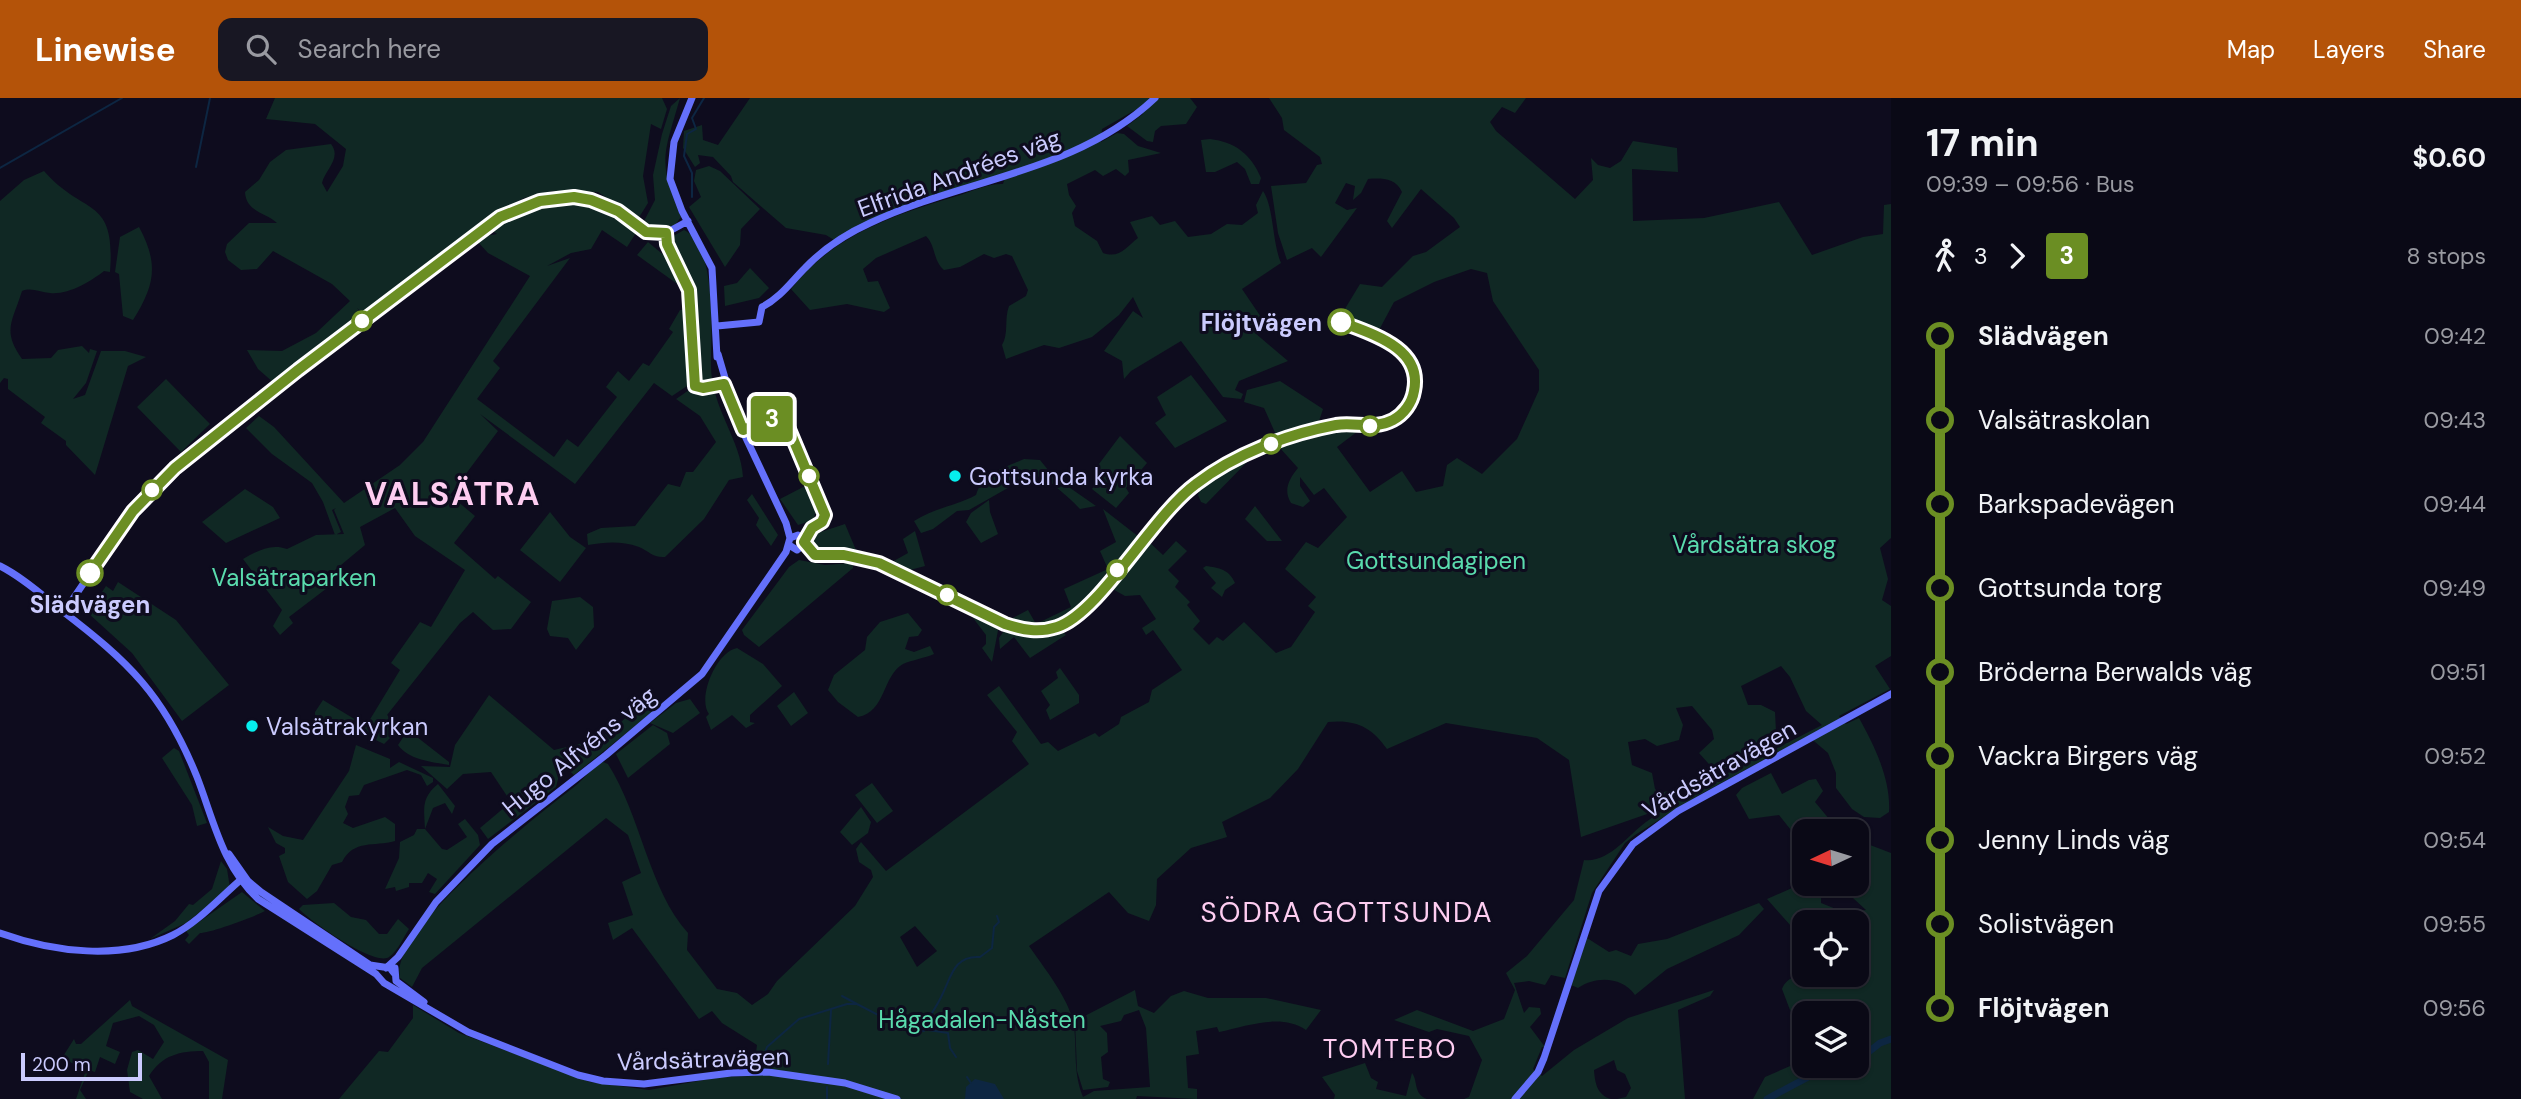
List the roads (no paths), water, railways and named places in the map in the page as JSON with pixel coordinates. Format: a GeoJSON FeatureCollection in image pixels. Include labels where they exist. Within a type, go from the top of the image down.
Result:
{"type":"FeatureCollection","features":[{"type":"Feature","properties":{"kind":"street"},"geometry":{"type":"LineString","coordinates":[[692,98],[671,153],[670,179],[712,268],[716,326]]}},
{"type":"Feature","properties":{"kind":"street","name":"Elfrida Andrées väg"},"geometry":{"type":"LineString","coordinates":[[716,326],[759,322],[762,307],[774,300],[806,266],[847,235],[890,214],[1057,159],[1123,125],[1155,98]]}},
{"type":"Feature","properties":{"kind":"street"},"geometry":{"type":"LineString","coordinates":[[64,612],[133,511],[175,468],[298,370],[500,217],[540,201],[574,197],[611,208],[646,232],[666,233],[688,220]]}},
{"type":"Feature","properties":{"kind":"street","name":"Hugo Alfvéns väg"},"geometry":{"type":"LineString","coordinates":[[385,968],[398,957],[436,902],[492,844],[702,674],[777,568],[792,542],[727,391],[718,354],[716,326]]}},
{"type":"Feature","properties":{"kind":"street"},"geometry":{"type":"LineString","coordinates":[[0,566],[119,655],[153,694],[175,729],[192,767],[223,854],[244,881],[258,899],[380,979],[385,968],[370,965],[244,881]]}},
{"type":"Feature","properties":{"kind":"street","name":"Vårdsätravägen"},"geometry":{"type":"LineString","coordinates":[[1515,1099],[1538,1072],[1544,1058],[1600,891],[1633,844],[1678,811],[1891,694]]}},
{"type":"Feature","properties":{"kind":"street"},"geometry":{"type":"LineString","coordinates":[[0,933],[65,949],[126,949],[175,934],[244,881]]}},
{"type":"Feature","properties":{"kind":"street","name":"Hugo Alfvéns väg"},"geometry":{"type":"LineString","coordinates":[[395,974],[398,957]]}},
{"type":"Feature","properties":{"kind":"street","name":"Vårdsätravägen"},"geometry":{"type":"LineString","coordinates":[[385,968],[395,974],[396,981],[436,1012]]}},
{"type":"Feature","properties":{"kind":"street"},"geometry":{"type":"LineString","coordinates":[[387,984],[395,974]]}},
{"type":"Feature","properties":{"kind":"street","name":"Vårdsätravägen"},"geometry":{"type":"LineString","coordinates":[[380,979],[468,1032],[578,1075],[603,1081],[652,1084],[731,1073],[768,1072],[845,1083],[897,1099]]}},
{"type":"Feature","properties":{"kind":"water"},"geometry":{"type":"Polygon","coordinates":[[[975,1079],[995,1084],[1004,1099],[965,1099],[966,1087],[975,1079]]]}},
{"type":"Feature","properties":{"kind":"waterway"},"geometry":{"type":"LineString","coordinates":[[0,168],[122,98]]}},
{"type":"Feature","properties":{"kind":"waterway"},"geometry":{"type":"LineString","coordinates":[[196,167],[210,98]]}},
{"type":"Feature","properties":{"kind":"waterway"},"geometry":{"type":"LineString","coordinates":[[692,197],[692,173],[684,156],[687,134],[696,129],[692,118],[704,98]]}},
{"type":"Feature","properties":{"kind":"waterway"},"geometry":{"type":"LineString","coordinates":[[956,1057],[950,1048],[948,1033],[922,1029],[959,963],[971,957],[980,957],[992,948],[994,927],[999,922],[997,916]]}},
{"type":"Feature","properties":{"kind":"waterway"},"geometry":{"type":"LineString","coordinates":[[842,996],[857,1004]]}},
{"type":"Feature","properties":{"kind":"waterway"},"geometry":{"type":"LineString","coordinates":[[764,1055],[767,1047],[799,1019],[847,1004],[857,1004],[905,1029],[924,1031]]}},
{"type":"Feature","properties":{"kind":"waterway"},"geometry":{"type":"LineString","coordinates":[[828,1064],[831,1010]]}},
{"type":"Feature","properties":{"kind":"waterway"},"geometry":{"type":"LineString","coordinates":[[1869,1052],[1891,1039]]}},
{"type":"Feature","properties":{"kind":"waterway"},"geometry":{"type":"LineString","coordinates":[[967,1077],[971,1083]]}},
{"type":"Feature","properties":{"kind":"waterway"},"geometry":{"type":"LineString","coordinates":[[1767,1099],[1806,1078]]}},
{"type":"Feature","properties":{"kind":"waterway"},"geometry":{"type":"LineString","coordinates":[[827,1087],[827,1099]]}},
{"type":"Feature","properties":{"kind":"place","name":"Flöjtvägen"},"geometry":{"type":"Point","coordinates":[1341,322]}},
{"type":"Feature","properties":{"kind":"place","name":"Gottsunda kyrka"},"geometry":{"type":"Point","coordinates":[955,476]}},
{"type":"Feature","properties":{"kind":"place","name":"Slädvägen"},"geometry":{"type":"Point","coordinates":[90,573]}},
{"type":"Feature","properties":{"kind":"place","name":"Valsätrakyrkan"},"geometry":{"type":"Point","coordinates":[252,726]}},
{"type":"Feature","properties":{"kind":"district","name":"VALSÄTRA"},"geometry":{"type":"Point","coordinates":[453,494]}},
{"type":"Feature","properties":{"kind":"district","name":"SÖDRA GOTTSUNDA"},"geometry":{"type":"Point","coordinates":[1347,912]}},
{"type":"Feature","properties":{"kind":"district","name":"TOMTEBO"},"geometry":{"type":"Point","coordinates":[1390,1049]}},
{"type":"Feature","properties":{"kind":"park label","name":"Vårdsätra skog"},"geometry":{"type":"Point","coordinates":[1754,544]}},
{"type":"Feature","properties":{"kind":"park label","name":"Gottsundagipen"},"geometry":{"type":"Point","coordinates":[1436,560]}},
{"type":"Feature","properties":{"kind":"park label","name":"Valsätraparken"},"geometry":{"type":"Point","coordinates":[294,577]}},
{"type":"Feature","properties":{"kind":"park label","name":"Hågadalen-Nåsten"},"geometry":{"type":"Point","coordinates":[982,1019]}}]}
